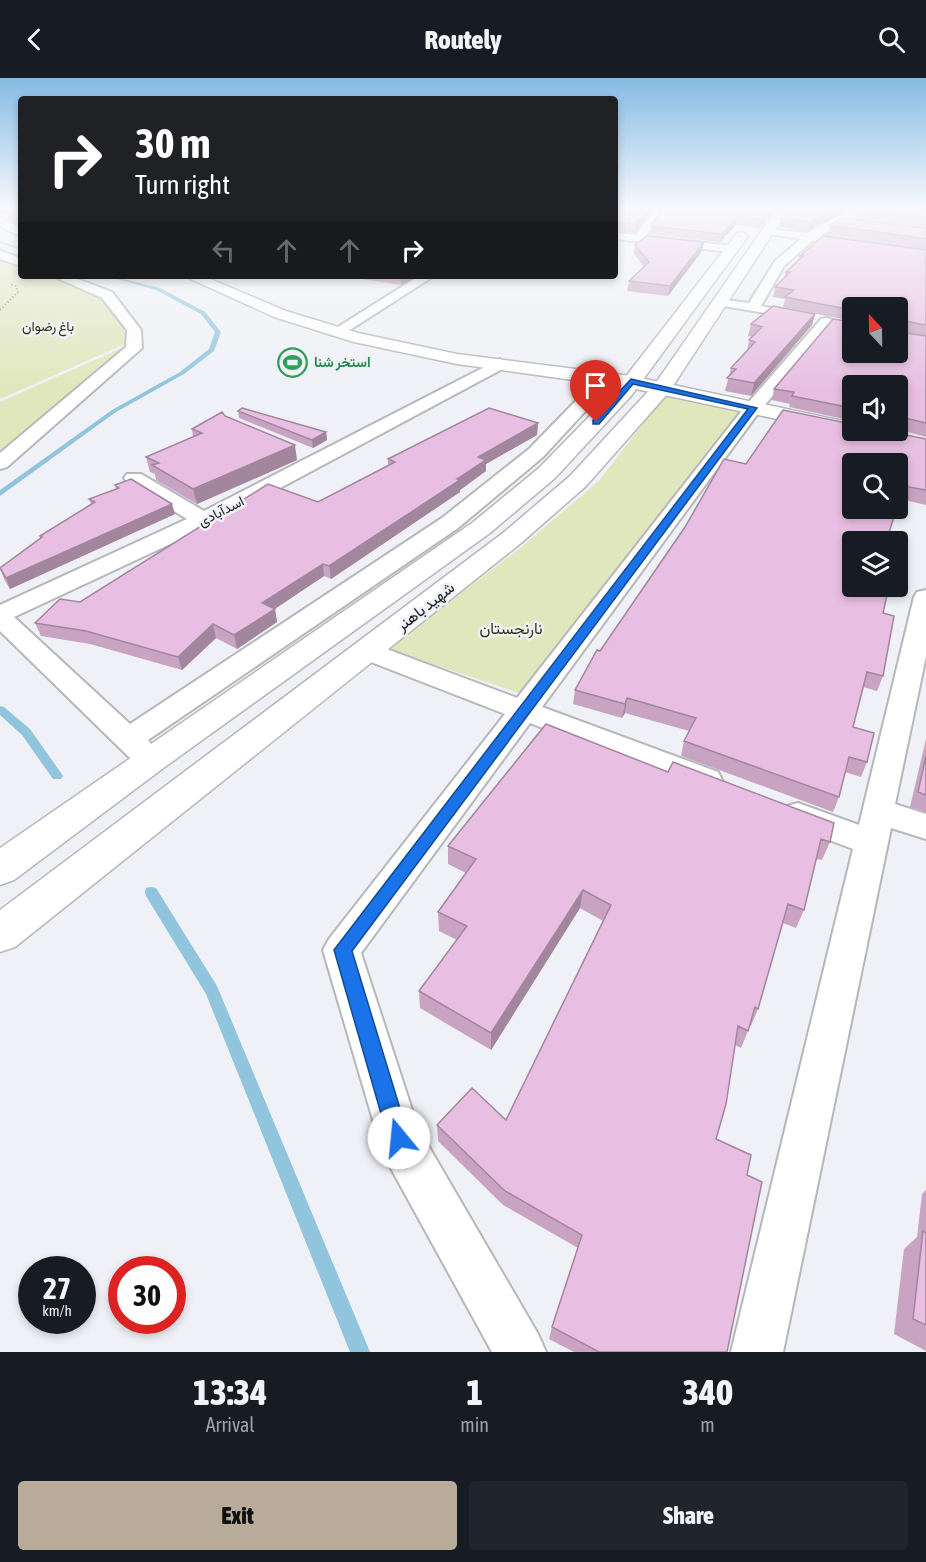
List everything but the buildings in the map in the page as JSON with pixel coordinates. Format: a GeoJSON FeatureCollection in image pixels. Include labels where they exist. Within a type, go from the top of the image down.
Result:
{"type":"FeatureCollection","features":[{"type":"Feature","properties":{"kind":"main road","name":"شهید باهنر"},"geometry":{"type":"LineString","coordinates":[[3,861],[140,749],[481,528],[547,473],[583,438],[631,382],[716,269]]}},
{"type":"Feature","properties":{"kind":"main road","name":"شهید باهنر"},"geometry":{"type":"LineString","coordinates":[[0,934],[512,538],[578,481],[662,388],[722,302],[741,269]]}},
{"type":"Feature","properties":{"kind":"main road"},"geometry":{"type":"LineString","coordinates":[[198,279],[280,314],[337,332],[457,359],[631,382],[842,427]]}},
{"type":"Feature","properties":{"kind":"street"},"geometry":{"type":"LineString","coordinates":[[753,308],[776,269]]}},
{"type":"Feature","properties":{"kind":"street"},"geometry":{"type":"LineString","coordinates":[[0,463],[134,348],[134,330],[107,295],[67,279]]}},
{"type":"Feature","properties":{"kind":"street"},"geometry":{"type":"LineString","coordinates":[[337,332],[423,279]]}},
{"type":"Feature","properties":{"kind":"street"},"geometry":{"type":"LineString","coordinates":[[722,302],[784,314]]}},
{"type":"Feature","properties":{"kind":"street"},"geometry":{"type":"LineString","coordinates":[[520,1352],[399,1138],[342,950],[753,408],[825,322]]}},
{"type":"Feature","properties":{"kind":"street","name":"اسدآبادی"},"geometry":{"type":"LineString","coordinates":[[140,749],[0,616],[203,520],[321,460],[500,363]]}},
{"type":"Feature","properties":{"kind":"street"},"geometry":{"type":"LineString","coordinates":[[140,749],[450,523],[536,453],[607,378]]}},
{"type":"Feature","properties":{"kind":"street"},"geometry":{"type":"LineString","coordinates":[[300,451],[321,460]]}},
{"type":"Feature","properties":{"kind":"street"},"geometry":{"type":"LineString","coordinates":[[134,478],[203,520]]}},
{"type":"Feature","properties":{"kind":"street"},"geometry":{"type":"LineString","coordinates":[[757,1352],[926,597]]}},
{"type":"Feature","properties":{"kind":"street"},"geometry":{"type":"LineString","coordinates":[[367,651],[729,788]]}},
{"type":"Feature","properties":{"kind":"street"},"geometry":{"type":"LineString","coordinates":[[772,805],[874,827],[926,827]]}},
{"type":"Feature","properties":{"kind":"path"},"geometry":{"type":"LineString","coordinates":[[0,310],[18,292],[16,286],[8,283]]}},
{"type":"Feature","properties":{"kind":"green space","name":"باغ رضوان"},"geometry":{"type":"Polygon","coordinates":[[[0,269],[18,269],[18,279],[58,279],[107,295],[134,340],[0,399],[0,269]]]}},
{"type":"Feature","properties":{"kind":"green space"},"geometry":{"type":"Polygon","coordinates":[[[126,346],[0,452],[0,402],[126,346]]]}},
{"type":"Feature","properties":{"kind":"green space","name":"نارنجستان"},"geometry":{"type":"Polygon","coordinates":[[[670,393],[752,411],[531,697],[388,649],[519,549],[599,481],[658,404],[670,393]]]}},
{"type":"Feature","properties":{"kind":"waterway"},"geometry":{"type":"LineString","coordinates":[[0,494],[114,411],[182,373],[212,350],[218,332],[203,313],[158,289],[120,279]]}},
{"type":"Feature","properties":{"kind":"waterway"},"geometry":{"type":"LineString","coordinates":[[0,709],[26,732],[57,776]]}},
{"type":"Feature","properties":{"kind":"waterway"},"geometry":{"type":"LineString","coordinates":[[151,892],[212,991],[360,1352]]}},
{"type":"Feature","properties":{"kind":"place","name":"استخر شنا"},"geometry":{"type":"Point","coordinates":[293,362]}},
{"type":"Feature","properties":{"kind":"route"},"geometry":{"type":"LineString","coordinates":[[399,1138],[342,950],[753,408],[631,382],[596,422]]}}]}
